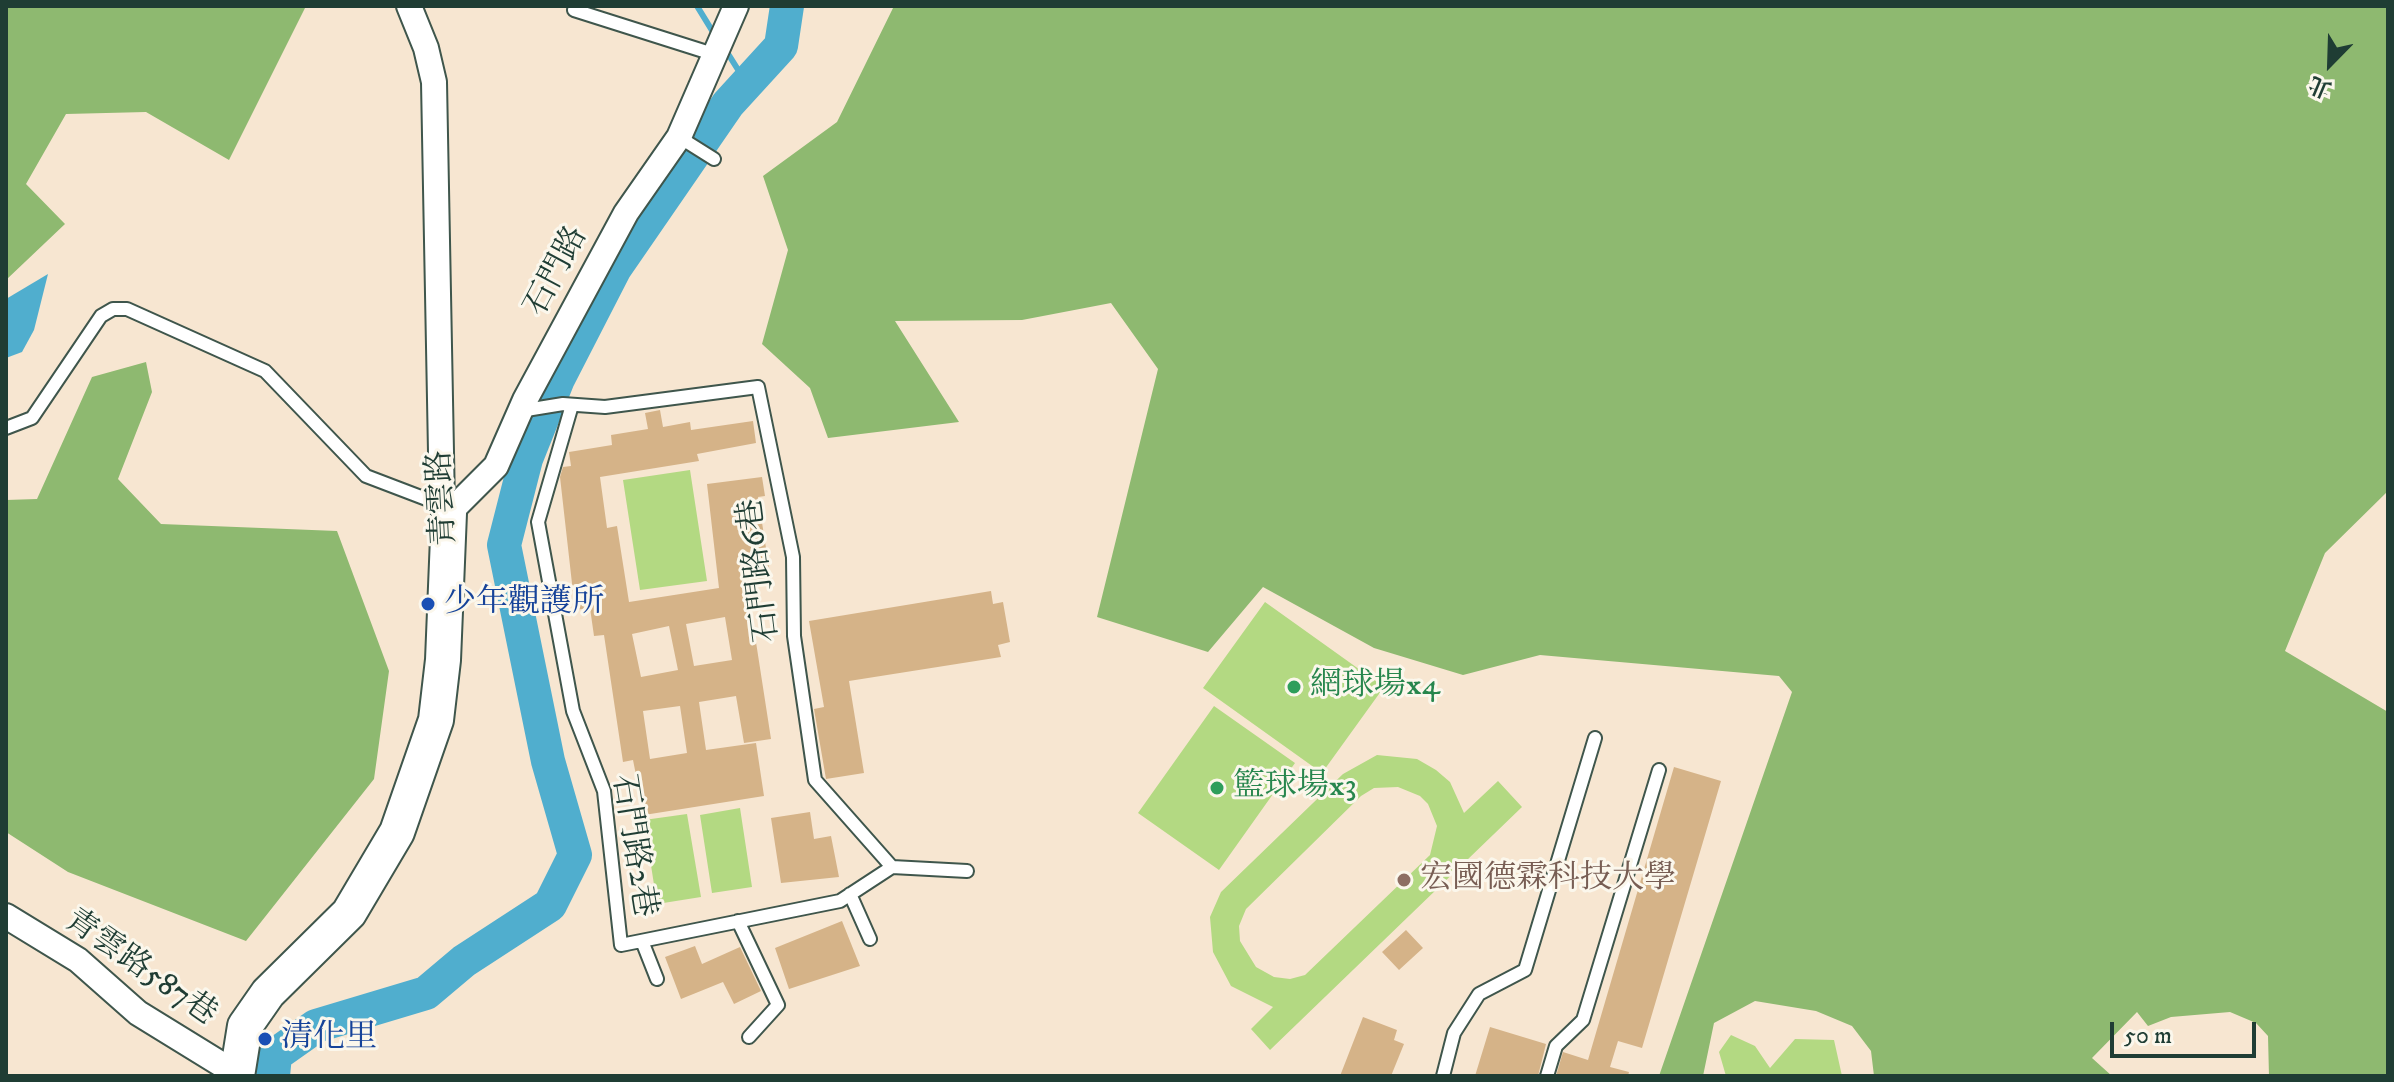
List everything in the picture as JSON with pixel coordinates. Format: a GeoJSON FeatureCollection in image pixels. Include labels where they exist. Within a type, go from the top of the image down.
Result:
{"type":"FeatureCollection","features":[{"type":"Feature","properties":{"kind":"street","name":"青雲路"},"geometry":{"type":"LineString","coordinates":[[237,1075],[245,1026],[268,993],[349,913],[397,832],[436,720],[443,660],[446,509],[434,82],[426,48],[409,6]]}},
{"type":"Feature","properties":{"kind":"street","name":"石門路"},"geometry":{"type":"LineString","coordinates":[[446,509],[496,466],[520,411],[626,213],[679,137],[731,17]]}},
{"type":"Feature","properties":{"kind":"street","name":"青雲路587巷"},"geometry":{"type":"LineString","coordinates":[[6,916],[78,960],[138,1013],[237,1075]]}},
{"type":"Feature","properties":{"kind":"lane"},"geometry":{"type":"LineString","coordinates":[[574,10],[713,54]]}},
{"type":"Feature","properties":{"kind":"lane"},"geometry":{"type":"LineString","coordinates":[[679,137],[714,159]]}},
{"type":"Feature","properties":{"kind":"lane"},"geometry":{"type":"LineString","coordinates":[[6,428],[32,418],[101,316],[113,309],[127,309],[265,371],[366,476],[446,509]]}},
{"type":"Feature","properties":{"kind":"lane","name":"石門路6巷"},"geometry":{"type":"LineString","coordinates":[[568,404],[605,407],[758,387],[793,557],[794,636],[815,780],[892,867]]}},
{"type":"Feature","properties":{"kind":"lane"},"geometry":{"type":"LineString","coordinates":[[520,411],[568,404]]}},
{"type":"Feature","properties":{"kind":"lane","name":"石門路2巷"},"geometry":{"type":"LineString","coordinates":[[568,404],[538,522],[573,711],[604,791],[621,945],[840,901],[892,867]]}},
{"type":"Feature","properties":{"kind":"lane"},"geometry":{"type":"LineString","coordinates":[[1443,1076],[1454,1033],[1479,994],[1525,970],[1595,738]]}},
{"type":"Feature","properties":{"kind":"lane"},"geometry":{"type":"LineString","coordinates":[[1547,1076],[1556,1046],[1583,1020],[1659,770]]}},
{"type":"Feature","properties":{"kind":"lane"},"geometry":{"type":"LineString","coordinates":[[892,867],[967,871]]}},
{"type":"Feature","properties":{"kind":"lane"},"geometry":{"type":"LineString","coordinates":[[850,894],[870,939]]}},
{"type":"Feature","properties":{"kind":"lane"},"geometry":{"type":"LineString","coordinates":[[738,921],[778,1005],[749,1037]]}},
{"type":"Feature","properties":{"kind":"lane"},"geometry":{"type":"LineString","coordinates":[[642,941],[657,979]]}},
{"type":"Feature","properties":{"kind":"green space"},"geometry":{"type":"Polygon","coordinates":[[[6,6],[306,6],[229,160],[146,112],[66,114],[26,184],[65,224],[6,280],[6,6]]]}},
{"type":"Feature","properties":{"kind":"green space"},"geometry":{"type":"Polygon","coordinates":[[[894,6],[2388,6],[2388,491],[2325,553],[2285,651],[2388,712],[2388,1076],[2269,1076],[2268,1036],[2256,1023],[2230,1012],[2171,1017],[2148,1026],[2137,1012],[2092,1058],[2112,1076],[1874,1076],[1871,1051],[1852,1026],[1816,1011],[1755,1001],[1714,1023],[1703,1076],[1659,1076],[1792,692],[1779,676],[1540,655],[1463,675],[1374,648],[1263,587],[1208,652],[1097,617],[1158,369],[1111,303],[1022,320],[895,321],[959,422],[828,438],[810,388],[762,344],[788,250],[763,176],[837,122],[894,6]]]}},
{"type":"Feature","properties":{"kind":"green space"},"geometry":{"type":"Polygon","coordinates":[[[146,362],[152,392],[118,479],[161,524],[337,531],[389,671],[374,779],[246,941],[68,872],[6,832],[6,500],[37,499],[92,377],[146,362]]]}},
{"type":"Feature","properties":{"kind":"green space"},"geometry":{"type":"Polygon","coordinates":[[[690,470],[707,581],[640,590],[623,480],[690,470]]]}},
{"type":"Feature","properties":{"kind":"green space","name":"網球場x4"},"geometry":{"type":"Polygon","coordinates":[[[1265,602],[1384,687],[1322,773],[1203,688],[1265,602]]]}},
{"type":"Feature","properties":{"kind":"green space","name":"籃球場x3"},"geometry":{"type":"Polygon","coordinates":[[[1214,706],[1295,763],[1219,870],[1138,813],[1214,706]]]}},
{"type":"Feature","properties":{"kind":"green space"},"geometry":{"type":"Polygon","coordinates":[[[1377,755],[1417,759],[1450,782],[1464,813],[1498,781],[1522,807],[1270,1050],[1251,1029],[1273,1007],[1231,986],[1213,952],[1210,917],[1221,892],[1343,774],[1377,755]],[[1398,787],[1374,788],[1361,796],[1246,909],[1239,926],[1240,941],[1256,967],[1274,977],[1290,979],[1305,975],[1430,855],[1437,826],[1428,804],[1420,796],[1398,787]]]}},
{"type":"Feature","properties":{"kind":"green space"},"geometry":{"type":"Polygon","coordinates":[[[740,808],[752,887],[712,893],[700,815],[740,808]]]}},
{"type":"Feature","properties":{"kind":"green space"},"geometry":{"type":"Polygon","coordinates":[[[687,814],[701,897],[657,904],[644,820],[687,814]]]}},
{"type":"Feature","properties":{"kind":"green space"},"geometry":{"type":"Polygon","coordinates":[[[1731,1035],[1755,1046],[1770,1068],[1795,1039],[1834,1040],[1842,1076],[1726,1076],[1719,1052],[1731,1035]]]}},
{"type":"Feature","properties":{"kind":"water"},"geometry":{"type":"Polygon","coordinates":[[[48,274],[34,330],[22,352],[6,358],[6,299],[48,274]]]}},
{"type":"Feature","properties":{"kind":"building"},"geometry":{"type":"Polygon","coordinates":[[[660,410],[663,427],[690,422],[691,430],[753,421],[756,443],[697,454],[699,461],[600,477],[607,528],[617,526],[629,602],[719,588],[707,484],[762,477],[765,496],[758,497],[771,580],[747,584],[771,739],[744,743],[736,696],[699,702],[706,750],[756,743],[764,796],[644,815],[633,760],[623,762],[604,635],[594,636],[590,608],[575,610],[560,477],[563,467],[571,466],[569,452],[612,445],[611,435],[648,429],[645,413],[660,410]],[[725,617],[686,624],[694,666],[732,660],[725,617]],[[669,626],[632,634],[641,677],[678,670],[669,626]],[[680,706],[643,711],[650,759],[687,753],[680,706]]]}},
{"type":"Feature","properties":{"kind":"building"},"geometry":{"type":"Polygon","coordinates":[[[991,591],[993,604],[1003,602],[1010,642],[998,645],[1001,657],[849,681],[864,773],[826,779],[814,709],[824,707],[809,621],[991,591]]]}},
{"type":"Feature","properties":{"kind":"building"},"geometry":{"type":"Polygon","coordinates":[[[1674,767],[1721,781],[1642,1048],[1618,1041],[1610,1067],[1629,1072],[1628,1076],[1556,1076],[1563,1052],[1588,1060],[1674,767]]]}},
{"type":"Feature","properties":{"kind":"building"},"geometry":{"type":"Polygon","coordinates":[[[810,812],[814,839],[831,836],[839,877],[781,883],[771,818],[810,812]]]}},
{"type":"Feature","properties":{"kind":"building"},"geometry":{"type":"Polygon","coordinates":[[[842,921],[860,966],[789,989],[775,948],[842,921]]]}},
{"type":"Feature","properties":{"kind":"building"},"geometry":{"type":"Polygon","coordinates":[[[1406,930],[1423,948],[1399,970],[1382,952],[1406,930]]]}},
{"type":"Feature","properties":{"kind":"building"},"geometry":{"type":"Polygon","coordinates":[[[695,946],[702,964],[740,947],[761,991],[734,1004],[723,982],[681,999],[665,957],[695,946]]]}},
{"type":"Feature","properties":{"kind":"building"},"geometry":{"type":"Polygon","coordinates":[[[1363,1017],[1397,1030],[1394,1040],[1404,1044],[1391,1076],[1340,1076],[1363,1017]]]}},
{"type":"Feature","properties":{"kind":"building"},"geometry":{"type":"Polygon","coordinates":[[[1490,1027],[1546,1044],[1538,1076],[1475,1076],[1490,1027]]]}},
{"type":"Feature","properties":{"kind":"waterway"},"geometry":{"type":"LineString","coordinates":[[697,6],[716,37]]}},
{"type":"Feature","properties":{"kind":"waterway"},"geometry":{"type":"LineString","coordinates":[[273,1076],[275,1055],[316,1026],[426,993],[464,961],[550,905],[575,855],[548,761],[504,545],[526,459],[558,379],[615,268],[728,104],[781,46],[787,6]]}},
{"type":"Feature","properties":{"kind":"waterway"},"geometry":{"type":"LineString","coordinates":[[725,49],[747,84]]}},
{"type":"Feature","properties":{"kind":"place","name":"少年觀護所"},"geometry":{"type":"Point","coordinates":[428,604]}},
{"type":"Feature","properties":{"kind":"place","name":"網球場x4"},"geometry":{"type":"Point","coordinates":[1294,687]}},
{"type":"Feature","properties":{"kind":"place","name":"籃球場x3"},"geometry":{"type":"Point","coordinates":[1217,788]}},
{"type":"Feature","properties":{"kind":"place","name":"宏國德霖科技大學"},"geometry":{"type":"Point","coordinates":[1404,880]}},
{"type":"Feature","properties":{"kind":"place","name":"清化里"},"geometry":{"type":"Point","coordinates":[265,1039]}}]}
